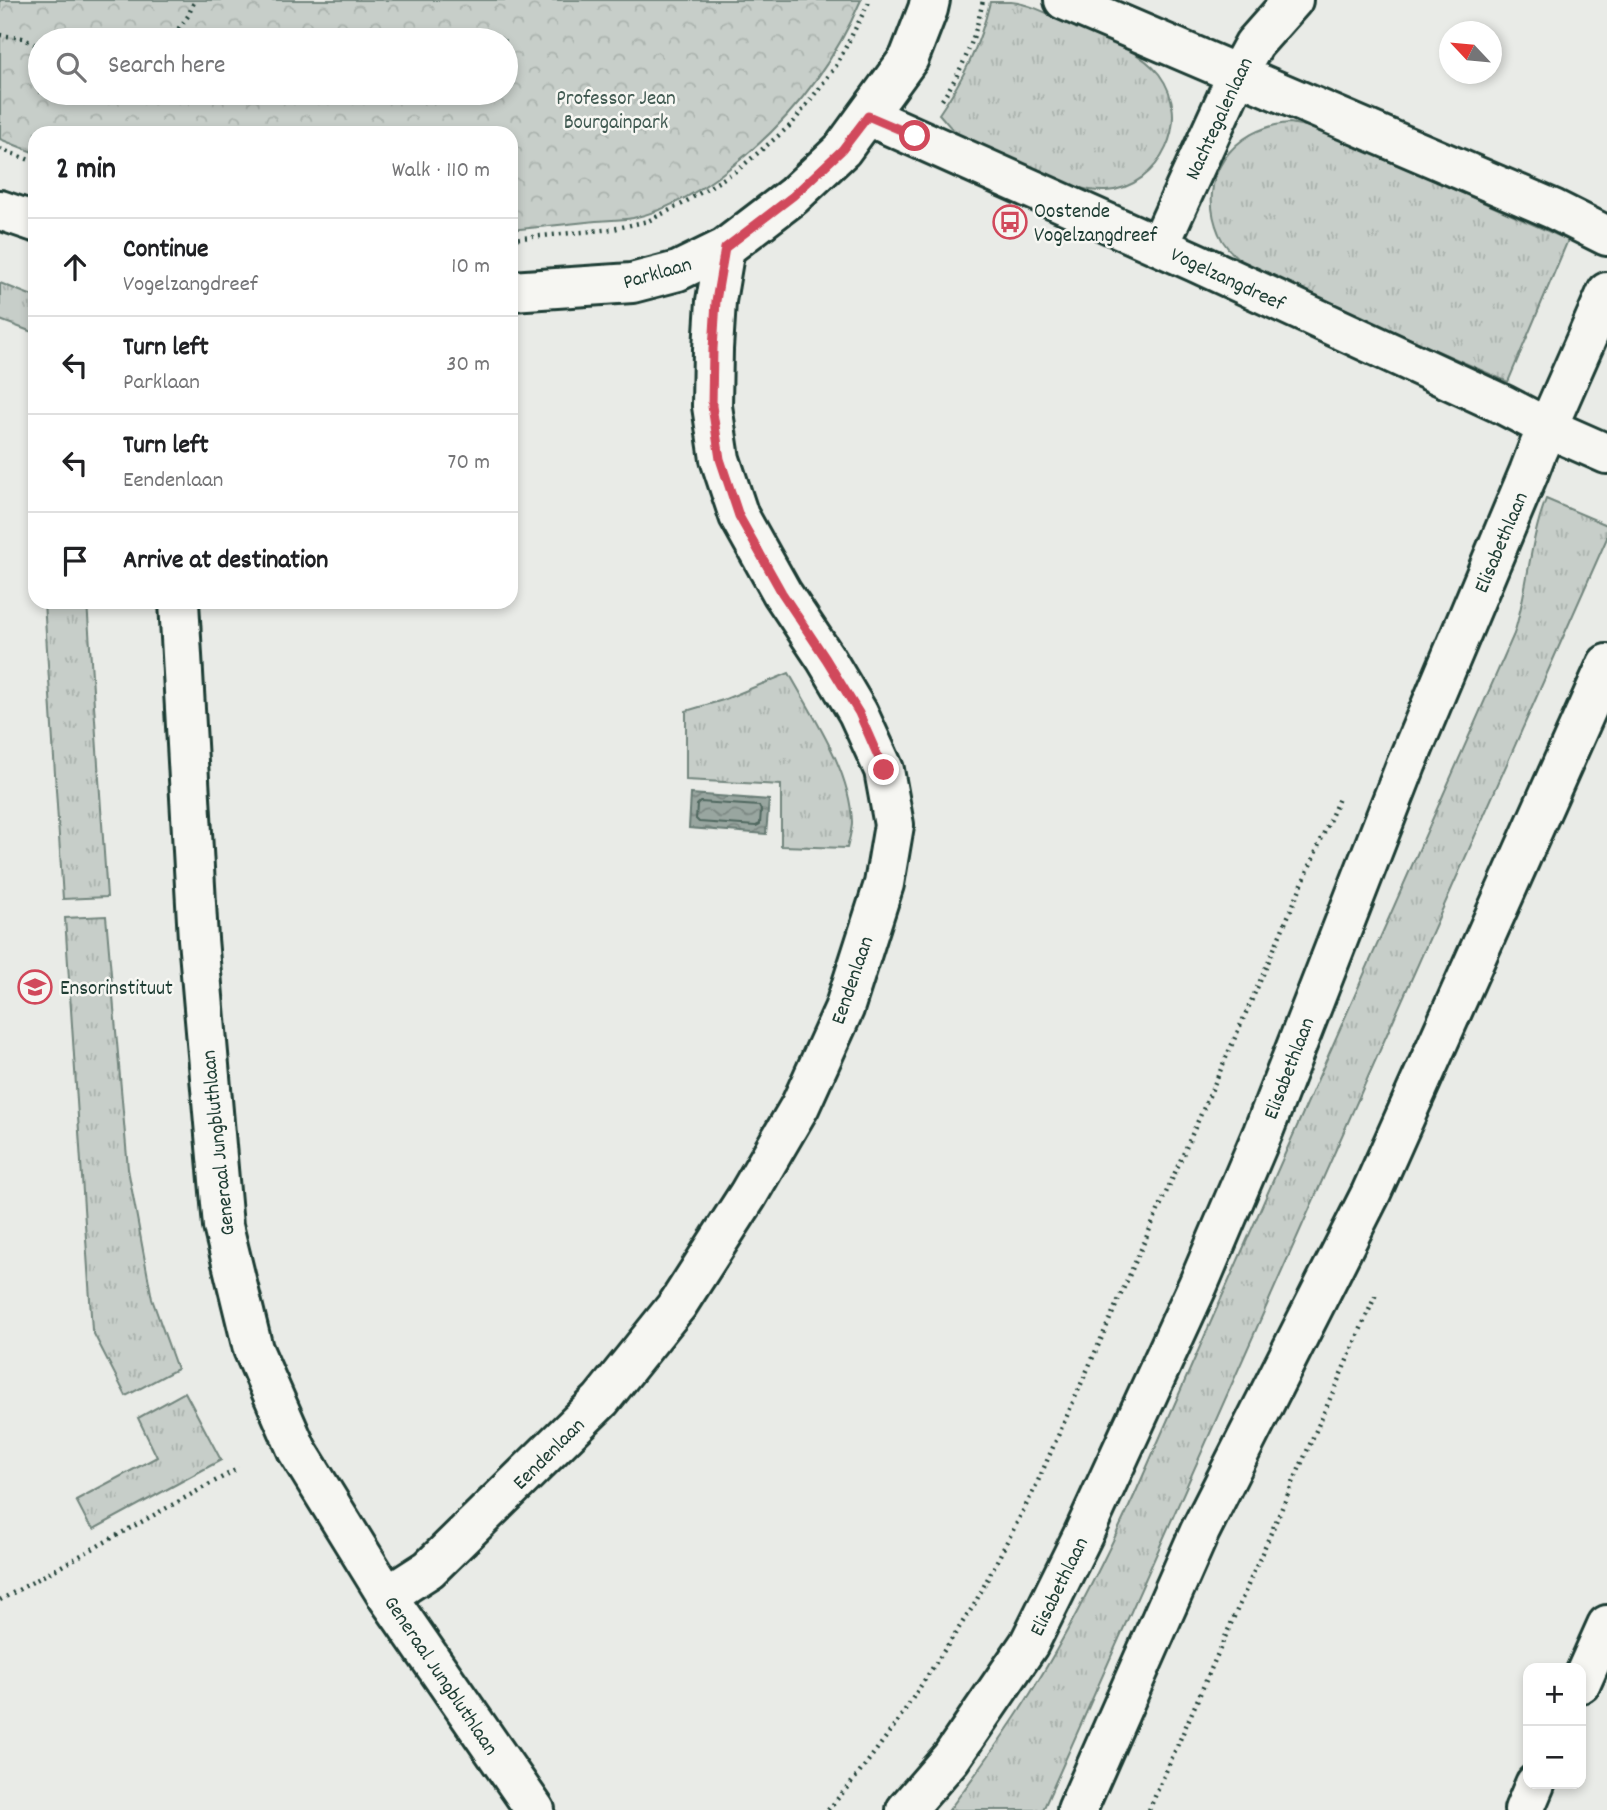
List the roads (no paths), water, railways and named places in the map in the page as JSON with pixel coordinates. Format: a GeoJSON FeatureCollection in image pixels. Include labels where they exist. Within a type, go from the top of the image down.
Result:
{"type":"FeatureCollection","features":[{"type":"Feature","properties":{"kind":"street","name":"Parklaan"},"geometry":{"type":"LineString","coordinates":[[518,291],[632,283],[678,271],[725,248],[793,196],[842,150],[909,58],[930,0]]}},
{"type":"Feature","properties":{"kind":"street"},"geometry":{"type":"LineString","coordinates":[[1064,0],[1553,209],[1607,236]]}},
{"type":"Feature","properties":{"kind":"street","name":"Nachtegalenlaan"},"geometry":{"type":"LineString","coordinates":[[1159,246],[1238,73],[1254,44],[1293,0]]}},
{"type":"Feature","properties":{"kind":"street","name":"Vogelzangdreef"},"geometry":{"type":"LineString","coordinates":[[868,116],[1159,246],[1607,454]]}},
{"type":"Feature","properties":{"kind":"street"},"geometry":{"type":"LineString","coordinates":[[0,210],[28,220]]}},
{"type":"Feature","properties":{"kind":"street","name":"Eendenlaan"},"geometry":{"type":"LineString","coordinates":[[387,1596],[429,1569],[601,1400],[678,1304],[748,1195],[800,1105],[844,1009],[884,884],[894,825],[884,770],[859,713],[782,593],[739,516],[720,459],[712,406],[713,349],[716,301],[725,248]]}},
{"type":"Feature","properties":{"kind":"street","name":"Elisabethlaan"},"geometry":{"type":"LineString","coordinates":[[906,1810],[951,1758],[1029,1644],[1083,1535],[1198,1284],[1263,1132],[1406,765],[1537,451],[1607,292]]}},
{"type":"Feature","properties":{"kind":"street","name":"Generaal Jungbluthlaan"},"geometry":{"type":"LineString","coordinates":[[179,609],[198,939],[223,1226],[253,1349],[297,1450],[387,1596],[535,1810]]}},
{"type":"Feature","properties":{"kind":"street"},"geometry":{"type":"LineString","coordinates":[[1077,1810],[1200,1531],[1371,1194],[1607,664]]}},
{"type":"Feature","properties":{"kind":"street"},"geometry":{"type":"LineString","coordinates":[[1586,1672],[1607,1625]]}},
{"type":"Feature","properties":{"kind":"street"},"geometry":{"type":"LineString","coordinates":[[1524,1810],[1533,1789]]}},
{"type":"Feature","properties":{"kind":"water"},"geometry":{"type":"Polygon","coordinates":[[[691,794],[769,800],[766,834],[689,828],[691,794]]]}},
{"type":"Feature","properties":{"kind":"place","name":"Oostende Vogelzangdreef"},"geometry":{"type":"Point","coordinates":[1010,222]}},
{"type":"Feature","properties":{"kind":"place","name":"Ensorinstituut"},"geometry":{"type":"Point","coordinates":[35,987]}},
{"type":"Feature","properties":{"kind":"park label","name":"Professor Jean Bourgainpark"},"geometry":{"type":"Point","coordinates":[616,109]}}]}
